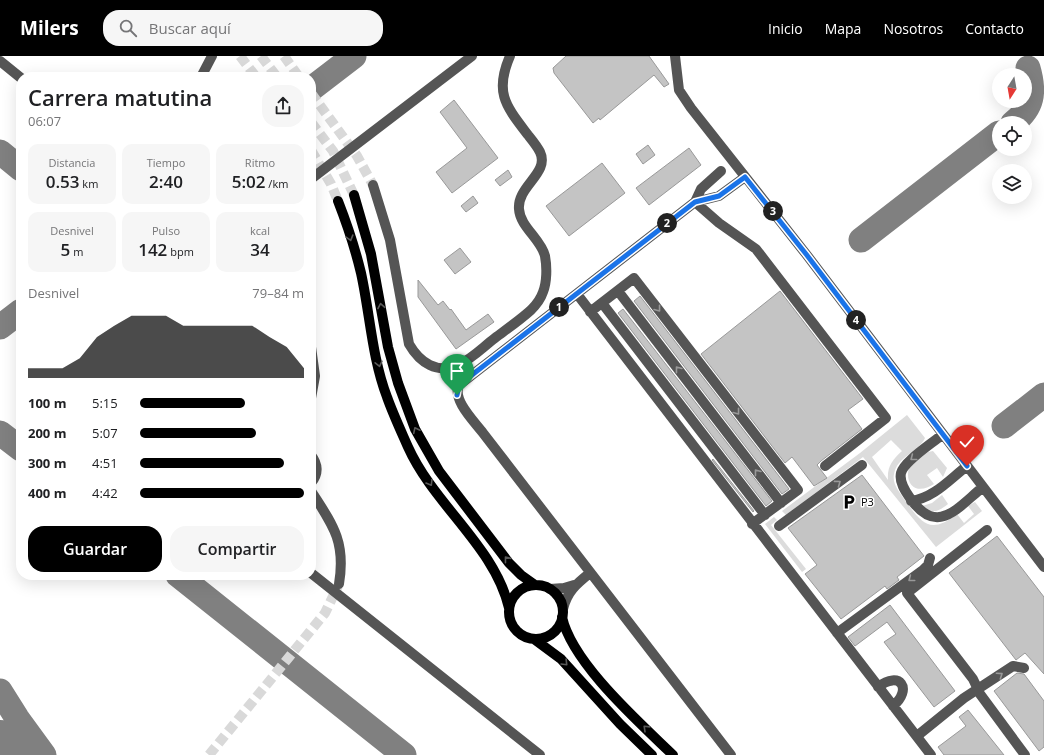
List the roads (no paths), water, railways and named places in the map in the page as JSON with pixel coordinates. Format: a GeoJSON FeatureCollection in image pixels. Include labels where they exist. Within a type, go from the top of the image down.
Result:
{"type":"FeatureCollection","features":[{"type":"Feature","properties":{"kind":"main road"},"geometry":{"type":"LineString","coordinates":[[354,195],[371,254],[388,347],[398,383],[415,428],[439,471],[509,563],[521,575],[536,585],[550,589],[556,594],[565,629],[574,648],[590,669],[628,711],[673,755]]}},
{"type":"Feature","properties":{"kind":"main road"},"geometry":{"type":"LineString","coordinates":[[338,201],[360,273],[372,338],[386,397],[410,450],[434,490],[496,572],[505,591],[512,626],[525,637],[534,639],[542,638],[555,631],[562,613]]}},
{"type":"Feature","properties":{"kind":"main road"},"geometry":{"type":"LineString","coordinates":[[509,608],[511,601],[521,589],[536,585]]}},
{"type":"Feature","properties":{"kind":"main road"},"geometry":{"type":"LineString","coordinates":[[534,639],[561,659],[620,724],[652,755]]}},
{"type":"Feature","properties":{"kind":"street"},"geometry":{"type":"LineString","coordinates":[[204,72],[212,56]]}},
{"type":"Feature","properties":{"kind":"street"},"geometry":{"type":"LineString","coordinates":[[316,175],[472,56]]}},
{"type":"Feature","properties":{"kind":"street"},"geometry":{"type":"LineString","coordinates":[[373,185],[390,240],[409,344],[415,354],[426,364],[436,368],[449,369],[463,363],[531,309],[543,292],[546,272],[545,256],[519,210],[520,200],[524,190],[538,174],[541,166],[541,154],[509,110],[502,88],[504,70],[510,56]]}},
{"type":"Feature","properties":{"kind":"street"},"geometry":{"type":"LineString","coordinates":[[675,56],[679,90],[691,108],[944,434],[1044,567]]}},
{"type":"Feature","properties":{"kind":"street"},"geometry":{"type":"LineString","coordinates":[[0,61],[16,74]]}},
{"type":"Feature","properties":{"kind":"street"},"geometry":{"type":"LineString","coordinates":[[695,202],[701,189],[721,171]]}},
{"type":"Feature","properties":{"kind":"street"},"geometry":{"type":"LineString","coordinates":[[731,755],[483,433],[457,395],[459,385],[695,202],[719,196],[745,177]]}},
{"type":"Feature","properties":{"kind":"street"},"geometry":{"type":"LineString","coordinates":[[695,202],[719,223],[756,249],[886,418],[825,466]]}},
{"type":"Feature","properties":{"kind":"street"},"geometry":{"type":"LineString","coordinates":[[590,312],[634,278],[798,490],[752,524]]}},
{"type":"Feature","properties":{"kind":"street"},"geometry":{"type":"LineString","coordinates":[[618,291],[777,506],[782,523],[862,466]]}},
{"type":"Feature","properties":{"kind":"street"},"geometry":{"type":"LineString","coordinates":[[577,294],[752,524],[931,755]]}},
{"type":"Feature","properties":{"kind":"street"},"geometry":{"type":"LineString","coordinates":[[602,303],[765,515]]}},
{"type":"Feature","properties":{"kind":"street"},"geometry":{"type":"LineString","coordinates":[[944,434],[906,463],[901,473],[902,488],[922,514],[940,518],[946,516],[983,487]]}},
{"type":"Feature","properties":{"kind":"street"},"geometry":{"type":"LineString","coordinates":[[316,462],[316,476]]}},
{"type":"Feature","properties":{"kind":"street"},"geometry":{"type":"LineString","coordinates":[[912,501],[921,500],[930,496],[967,466]]}},
{"type":"Feature","properties":{"kind":"street"},"geometry":{"type":"LineString","coordinates":[[316,499],[327,516],[338,539],[342,564],[339,584]]}},
{"type":"Feature","properties":{"kind":"street"},"geometry":{"type":"LineString","coordinates":[[987,530],[908,593],[973,679],[978,690],[1025,755]]}},
{"type":"Feature","properties":{"kind":"street"},"geometry":{"type":"LineString","coordinates":[[837,633],[870,607],[888,597],[923,570],[928,565],[930,558]]}},
{"type":"Feature","properties":{"kind":"street"},"geometry":{"type":"LineString","coordinates":[[562,613],[566,598],[574,586],[590,573]]}},
{"type":"Feature","properties":{"kind":"street"},"geometry":{"type":"LineString","coordinates":[[316,577],[540,755]]}},
{"type":"Feature","properties":{"kind":"street"},"geometry":{"type":"LineString","coordinates":[[550,589],[574,586]]}},
{"type":"Feature","properties":{"kind":"street"},"geometry":{"type":"LineString","coordinates":[[917,736],[964,698],[1013,666],[1024,668]]}},
{"type":"Feature","properties":{"kind":"street"},"geometry":{"type":"LineString","coordinates":[[878,687],[886,680],[893,679],[900,682],[903,686],[903,693],[900,700],[893,706]]}},
{"type":"Feature","properties":{"kind":"tunnel"},"geometry":{"type":"LineString","coordinates":[[240,56],[252,72]]}},
{"type":"Feature","properties":{"kind":"tunnel"},"geometry":{"type":"LineString","coordinates":[[261,56],[273,72]]}},
{"type":"Feature","properties":{"kind":"tunnel"},"geometry":{"type":"LineString","coordinates":[[284,56],[295,72]]}},
{"type":"Feature","properties":{"kind":"tunnel"},"geometry":{"type":"LineString","coordinates":[[316,100],[357,156],[373,185]]}},
{"type":"Feature","properties":{"kind":"tunnel"},"geometry":{"type":"LineString","coordinates":[[316,129],[333,151],[354,195]]}},
{"type":"Feature","properties":{"kind":"tunnel"},"geometry":{"type":"LineString","coordinates":[[316,158],[331,184],[338,201]]}},
{"type":"Feature","properties":{"kind":"tunnel"},"geometry":{"type":"LineString","coordinates":[[209,755],[325,613],[338,586]]}},
{"type":"Feature","properties":{"kind":"place","name":"P3"},"geometry":{"type":"Point","coordinates":[849,502]}}]}
